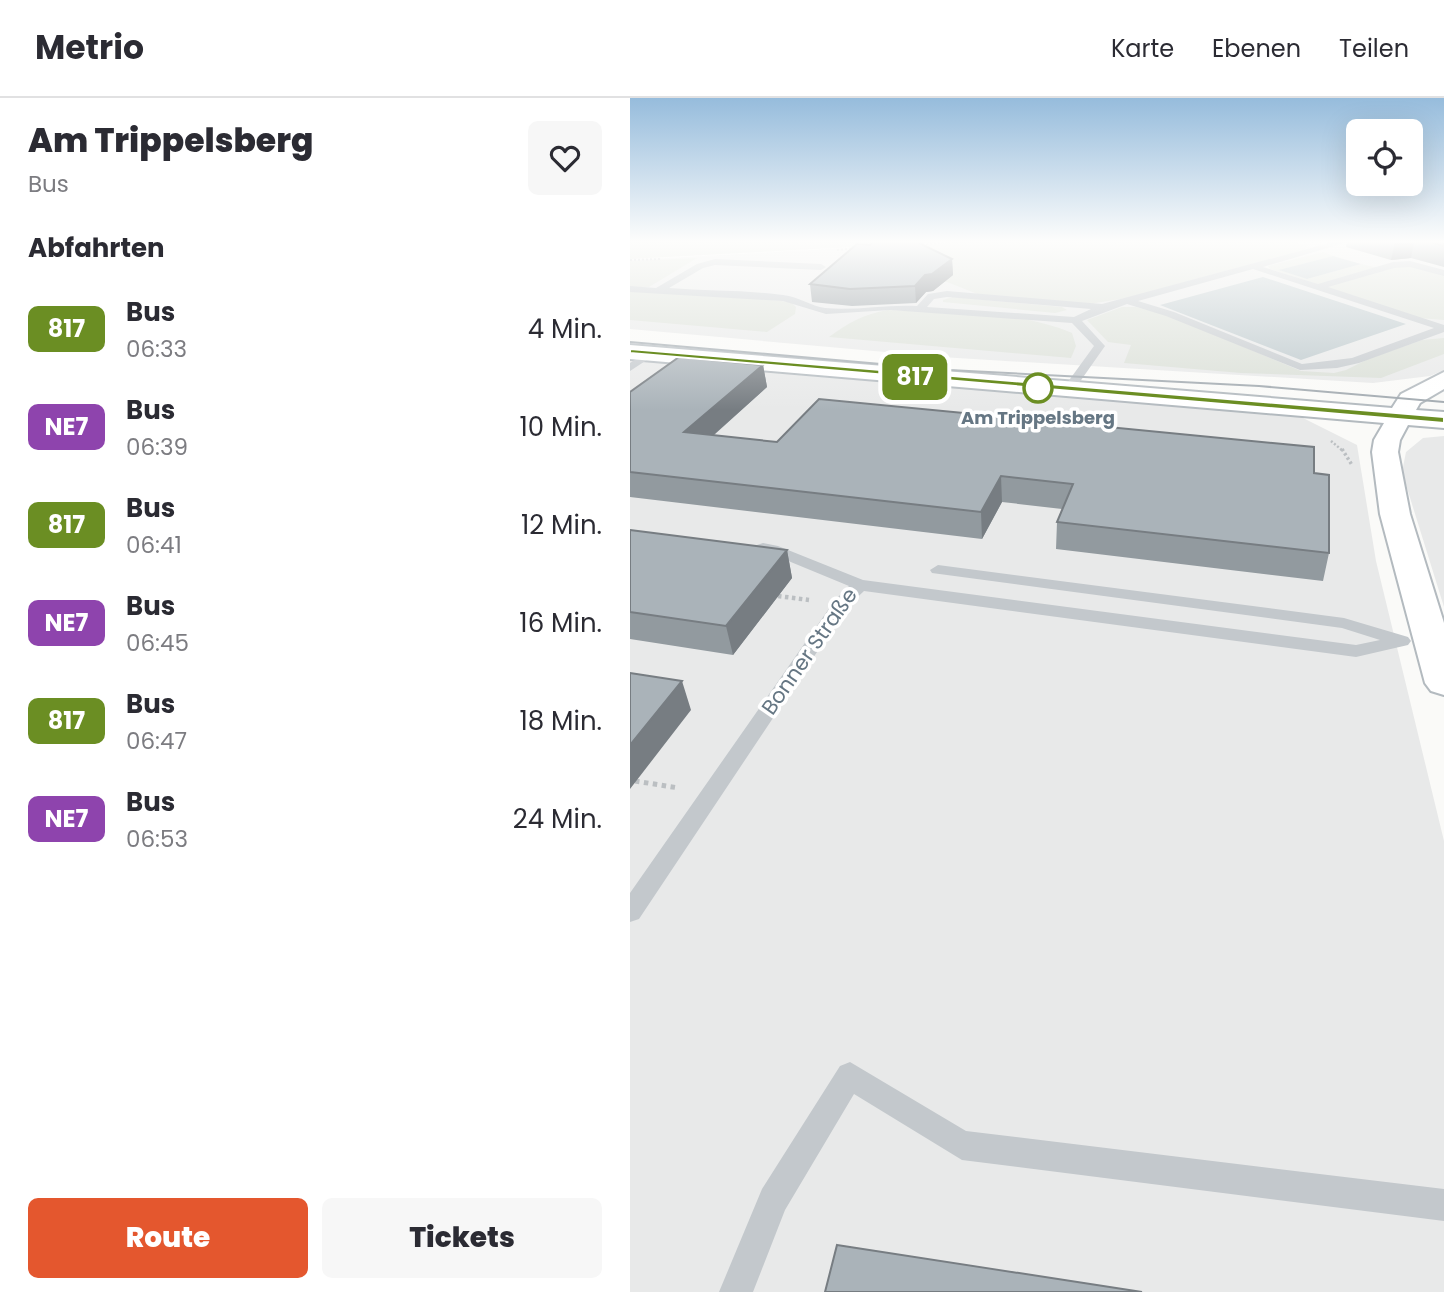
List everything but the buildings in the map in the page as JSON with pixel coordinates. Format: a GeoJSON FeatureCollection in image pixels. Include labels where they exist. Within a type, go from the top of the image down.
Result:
{"type":"FeatureCollection","features":[{"type":"Feature","properties":{"kind":"main road"},"geometry":{"type":"LineString","coordinates":[[640,353],[1444,420]]}},
{"type":"Feature","properties":{"kind":"main road"},"geometry":{"type":"LineString","coordinates":[[1444,379],[1415,394],[1399,416],[1387,440],[1385,452],[1395,514],[1426,643],[1444,683]]}},
{"type":"Feature","properties":{"kind":"lane"},"geometry":{"type":"LineString","coordinates":[[779,298],[803,302],[810,308],[826,311],[869,306],[1074,320],[1104,307],[1141,298]]}},
{"type":"Feature","properties":{"kind":"lane"},"geometry":{"type":"LineString","coordinates":[[920,308],[929,298]]}},
{"type":"Feature","properties":{"kind":"lane"},"geometry":{"type":"LineString","coordinates":[[992,298],[1104,307]]}},
{"type":"Feature","properties":{"kind":"lane"},"geometry":{"type":"LineString","coordinates":[[1349,298],[1444,328]]}},
{"type":"Feature","properties":{"kind":"lane"},"geometry":{"type":"LineString","coordinates":[[1129,301],[1170,314],[1300,367],[1321,369],[1340,366],[1444,328]]}},
{"type":"Feature","properties":{"kind":"lane"},"geometry":{"type":"LineString","coordinates":[[1068,390],[1100,346],[1074,320]]}},
{"type":"Feature","properties":{"kind":"lane"},"geometry":{"type":"LineString","coordinates":[[630,368],[640,353]]}},
{"type":"Feature","properties":{"kind":"lane"},"geometry":{"type":"LineString","coordinates":[[675,373],[698,358]]}},
{"type":"Feature","properties":{"kind":"lane","name":"Bonner Straße"},"geometry":{"type":"LineString","coordinates":[[630,912],[841,604],[860,585],[772,549],[746,546]]}},
{"type":"Feature","properties":{"kind":"lane"},"geometry":{"type":"LineString","coordinates":[[938,570],[1344,623],[1426,643]]}},
{"type":"Feature","properties":{"kind":"lane"},"geometry":{"type":"LineString","coordinates":[[860,585],[1356,651],[1426,643]]}},
{"type":"Feature","properties":{"kind":"lane"},"geometry":{"type":"LineString","coordinates":[[736,1292],[773,1200],[850,1075],[962,1145],[1444,1205]]}},
{"type":"Feature","properties":{"kind":"path"},"geometry":{"type":"LineString","coordinates":[[635,781],[711,794]]}},
{"type":"Feature","properties":{"kind":"shaded area"},"geometry":{"type":"Polygon","coordinates":[[[630,298],[1444,298],[1444,370],[1430,376],[1373,383],[941,357],[630,329],[630,298]]]}},
{"type":"Feature","properties":{"kind":"shaded area"},"geometry":{"type":"Polygon","coordinates":[[[630,298],[735,298],[791,302],[796,307],[795,314],[767,332],[630,320],[630,298]]]}},
{"type":"Feature","properties":{"kind":"shaded area"},"geometry":{"type":"Polygon","coordinates":[[[961,298],[1062,307],[1067,310],[1055,313],[943,300],[961,298]]]}},
{"type":"Feature","properties":{"kind":"shaded area"},"geometry":{"type":"Polygon","coordinates":[[[996,298],[1128,298],[1089,304],[996,298]]]}},
{"type":"Feature","properties":{"kind":"shaded area"},"geometry":{"type":"Polygon","coordinates":[[[1187,298],[1326,298],[1406,324],[1301,360],[1160,305],[1187,298]]]}},
{"type":"Feature","properties":{"kind":"shaded area"},"geometry":{"type":"Polygon","coordinates":[[[1358,298],[1444,298],[1444,320],[1419,318],[1358,298]]]}},
{"type":"Feature","properties":{"kind":"shaded area"},"geometry":{"type":"Polygon","coordinates":[[[1122,307],[1136,307],[1168,315],[1301,371],[1334,373],[1346,370],[1368,359],[1422,340],[1444,338],[1444,354],[1381,378],[1241,373],[1124,363],[1131,345],[1108,342],[1087,320],[1122,307]]]}},
{"type":"Feature","properties":{"kind":"shaded area"},"geometry":{"type":"Polygon","coordinates":[[[888,310],[982,314],[1028,320],[1072,333],[1076,346],[1071,358],[829,337],[857,320],[888,310]]]}},
{"type":"Feature","properties":{"kind":"shaded area"},"geometry":{"type":"Polygon","coordinates":[[[630,359],[821,377],[1283,408],[1357,445],[1376,561],[1444,841],[1444,1292],[630,1292],[630,359]]]}},
{"type":"Feature","properties":{"kind":"shaded area"},"geometry":{"type":"Polygon","coordinates":[[[1444,436],[1444,607],[1402,472],[1406,452],[1423,438],[1444,436]]]}},
{"type":"Feature","properties":{"kind":"tram line"},"geometry":{"type":"LineString","coordinates":[[630,342],[949,370],[1259,386],[1444,402]]}},
{"type":"Feature","properties":{"kind":"bus line","name":"817"},"geometry":{"type":"LineString","coordinates":[[630,352],[1444,420]]}},
{"type":"Feature","properties":{"kind":"place","name":"Am Trippelsberg"},"geometry":{"type":"Point","coordinates":[1038,388]}}]}
